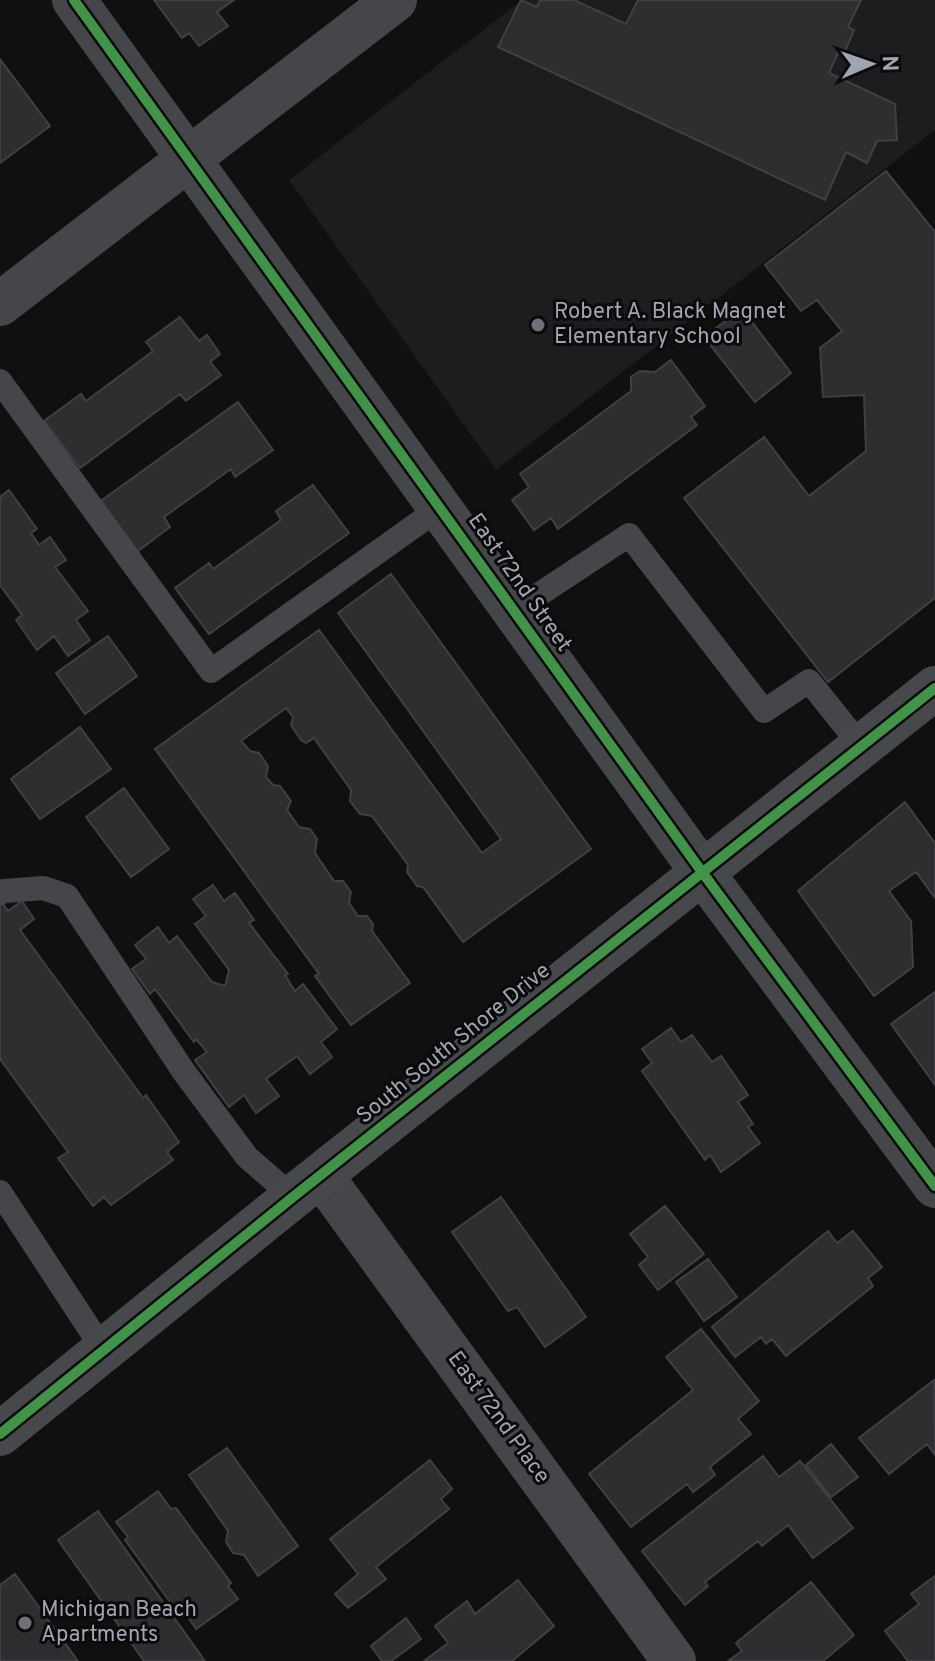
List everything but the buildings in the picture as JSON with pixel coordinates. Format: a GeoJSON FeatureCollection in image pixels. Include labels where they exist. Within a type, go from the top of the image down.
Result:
{"type":"FeatureCollection","features":[{"type":"Feature","properties":{"kind":"main road","name":"South South Shore Drive"},"geometry":{"type":"LineString","coordinates":[[0,1434],[935,688]]}},
{"type":"Feature","properties":{"kind":"street","name":"East 72nd Street"},"geometry":{"type":"LineString","coordinates":[[74,0],[702,872],[935,1186]]}},
{"type":"Feature","properties":{"kind":"street"},"geometry":{"type":"LineString","coordinates":[[0,304],[395,0]]}},
{"type":"Feature","properties":{"kind":"street","name":"East 72nd Place"},"geometry":{"type":"LineString","coordinates":[[307,1186],[674,1661]]}},
{"type":"Feature","properties":{"kind":"lane"},"geometry":{"type":"LineString","coordinates":[[0,381],[211,671],[441,507]]}},
{"type":"Feature","properties":{"kind":"lane"},"geometry":{"type":"LineString","coordinates":[[514,611],[629,535],[764,711],[809,681],[861,746]]}},
{"type":"Feature","properties":{"kind":"lane"},"geometry":{"type":"LineString","coordinates":[[0,893],[43,888],[67,896],[184,1072],[247,1157],[307,1186]]}},
{"type":"Feature","properties":{"kind":"lane"},"geometry":{"type":"LineString","coordinates":[[0,1192],[104,1351]]}},
{"type":"Feature","properties":{"kind":"shaded area","name":"Robert A. Black Magnet Elementary School"},"geometry":{"type":"Polygon","coordinates":[[[522,0],[935,0],[935,130],[496,470],[289,180],[522,0]]]}},
{"type":"Feature","properties":{"kind":"cycle path"},"geometry":{"type":"LineString","coordinates":[[74,0],[702,872],[935,1186]]}},
{"type":"Feature","properties":{"kind":"cycle path"},"geometry":{"type":"LineString","coordinates":[[0,1434],[293,1197],[935,688]]}},
{"type":"Feature","properties":{"kind":"place","name":"Robert A. Black Magnet Elementary School"},"geometry":{"type":"Point","coordinates":[538,325]}},
{"type":"Feature","properties":{"kind":"place","name":"Michigan Beach Apartments"},"geometry":{"type":"Point","coordinates":[25,1623]}}]}
